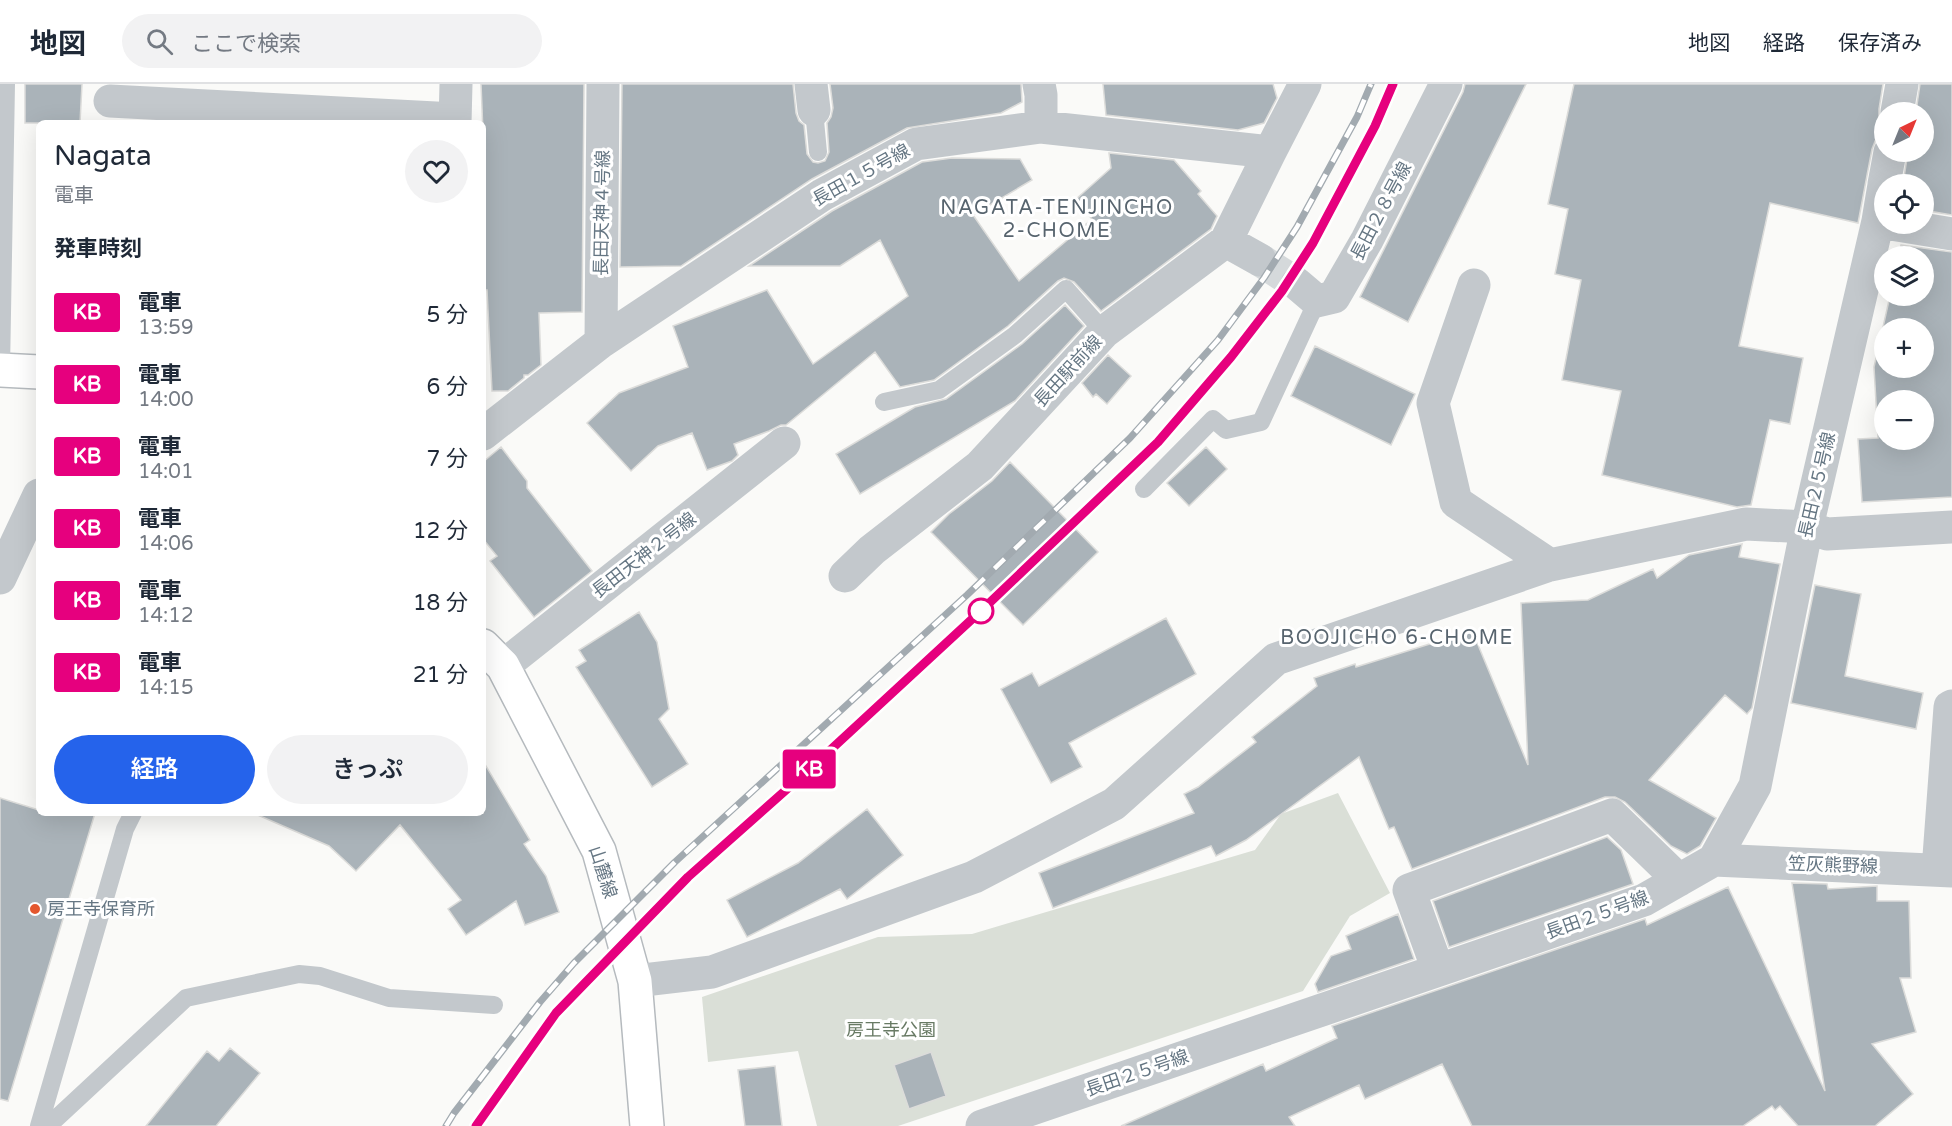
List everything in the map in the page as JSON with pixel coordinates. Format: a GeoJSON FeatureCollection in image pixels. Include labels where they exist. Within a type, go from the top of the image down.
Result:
{"type":"FeatureCollection","features":[{"type":"Feature","properties":{"kind":"main road"},"geometry":{"type":"LineString","coordinates":[[0,370],[36,372]]}},
{"type":"Feature","properties":{"kind":"main road","name":"山麓線"},"geometry":{"type":"LineString","coordinates":[[493,656],[598,850],[635,981],[647,1126]]}},
{"type":"Feature","properties":{"kind":"street"},"geometry":{"type":"LineString","coordinates":[[455,120],[456,84]]}},
{"type":"Feature","properties":{"kind":"street","name":"長田天神４号線"},"geometry":{"type":"LineString","coordinates":[[601,342],[603,84]]}},
{"type":"Feature","properties":{"kind":"street"},"geometry":{"type":"LineString","coordinates":[[1039,84],[1041,127]]}},
{"type":"Feature","properties":{"kind":"street"},"geometry":{"type":"LineString","coordinates":[[1270,152],[1305,84]]}},
{"type":"Feature","properties":{"kind":"street","name":"長田２８号線"},"geometry":{"type":"LineString","coordinates":[[1307,293],[1334,297],[1367,240],[1446,84]]}},
{"type":"Feature","properties":{"kind":"street"},"geometry":{"type":"LineString","coordinates":[[1899,102],[1902,84]]}},
{"type":"Feature","properties":{"kind":"street"},"geometry":{"type":"LineString","coordinates":[[109,103],[283,106],[444,120]]}},
{"type":"Feature","properties":{"kind":"street","name":"長田１５号線"},"geometry":{"type":"LineString","coordinates":[[486,432],[601,342],[822,195],[916,144],[1041,127],[1270,152]]}},
{"type":"Feature","properties":{"kind":"street","name":"長田駅前線"},"geometry":{"type":"LineString","coordinates":[[845,576],[872,550],[980,466],[1104,332],[1226,241],[1270,152]]}},
{"type":"Feature","properties":{"kind":"street"},"geometry":{"type":"LineString","coordinates":[[1934,231],[1952,234]]}},
{"type":"Feature","properties":{"kind":"street","name":"長田２５号線"},"geometry":{"type":"LineString","coordinates":[[982,1126],[1644,900],[1714,860],[1755,786],[1808,527],[1881,234]]}},
{"type":"Feature","properties":{"kind":"street"},"geometry":{"type":"LineString","coordinates":[[1226,241],[1260,260]]}},
{"type":"Feature","properties":{"kind":"street"},"geometry":{"type":"LineString","coordinates":[[1474,285],[1433,403],[1456,502],[1550,565]]}},
{"type":"Feature","properties":{"kind":"street","name":"長田天神２号線"},"geometry":{"type":"LineString","coordinates":[[493,656],[784,443]]}},
{"type":"Feature","properties":{"kind":"street"},"geometry":{"type":"LineString","coordinates":[[0,578],[36,501]]}},
{"type":"Feature","properties":{"kind":"street"},"geometry":{"type":"LineString","coordinates":[[635,981],[712,972],[974,877],[1114,804],[1276,659],[1550,565],[1746,524],[1808,527],[1827,534],[1952,528]]}},
{"type":"Feature","properties":{"kind":"street"},"geometry":{"type":"LineString","coordinates":[[1945,870],[1950,707],[1952,705]]}},
{"type":"Feature","properties":{"kind":"street"},"geometry":{"type":"LineString","coordinates":[[1438,970],[1409,890],[1612,815],[1679,880]]}},
{"type":"Feature","properties":{"kind":"street","name":"笠灰熊野線"},"geometry":{"type":"LineString","coordinates":[[1714,860],[1945,870]]}},
{"type":"Feature","properties":{"kind":"lane"},"geometry":{"type":"LineString","coordinates":[[0,370],[6,84]]}},
{"type":"Feature","properties":{"kind":"lane"},"geometry":{"type":"LineString","coordinates":[[813,97],[818,152]]}},
{"type":"Feature","properties":{"kind":"lane"},"geometry":{"type":"LineString","coordinates":[[884,402],[939,390],[1015,335],[1066,290],[1104,332]]}},
{"type":"Feature","properties":{"kind":"lane"},"geometry":{"type":"LineString","coordinates":[[1144,489],[1213,419],[1226,430],[1261,422],[1307,293]]}},
{"type":"Feature","properties":{"kind":"lane"},"geometry":{"type":"LineString","coordinates":[[39,1126],[125,830],[132,816]]}},
{"type":"Feature","properties":{"kind":"lane"},"geometry":{"type":"LineString","coordinates":[[48,1126],[186,998],[299,974],[320,976],[389,998],[494,1005]]}},
{"type":"Feature","properties":{"kind":"green space","name":"房王寺公園"},"geometry":{"type":"Polygon","coordinates":[[[1338,793],[1390,893],[1350,916],[1303,991],[898,1126],[817,1126],[798,1051],[708,1062],[702,997],[878,937],[972,934],[1255,850],[1281,814],[1338,793]]]}},
{"type":"Feature","properties":{"kind":"building"},"geometry":{"type":"Polygon","coordinates":[[[25,84],[82,84],[80,120],[36,120],[36,123],[25,123],[25,84]]]}},
{"type":"Feature","properties":{"kind":"building"},"geometry":{"type":"Polygon","coordinates":[[[481,84],[584,84],[582,312],[539,313],[541,365],[528,375],[524,375],[524,378],[508,391],[492,391],[486,290],[486,120],[482,120],[481,84]]]}},
{"type":"Feature","properties":{"kind":"building"},"geometry":{"type":"Polygon","coordinates":[[[622,84],[793,84],[796,113],[799,121],[804,125],[807,154],[813,162],[818,163],[825,161],[829,152],[827,123],[833,108],[830,84],[1021,84],[1022,102],[1001,113],[907,128],[812,179],[681,266],[620,267],[622,84]]]}},
{"type":"Feature","properties":{"kind":"building"},"geometry":{"type":"Polygon","coordinates":[[[1103,84],[1273,84],[1277,98],[1264,123],[1238,130],[1106,115],[1103,84]]]}},
{"type":"Feature","properties":{"kind":"building"},"geometry":{"type":"Polygon","coordinates":[[[1465,84],[1526,84],[1408,322],[1360,297],[1465,84]]]}},
{"type":"Feature","properties":{"kind":"building"},"geometry":{"type":"Polygon","coordinates":[[[1574,84],[1883,84],[1880,102],[1874,102],[1874,144],[1858,223],[1770,203],[1739,346],[1803,358],[1790,424],[1770,420],[1751,505],[1737,507],[1602,475],[1621,391],[1562,380],[1581,280],[1555,274],[1568,209],[1548,204],[1574,84]]]}},
{"type":"Feature","properties":{"kind":"building"},"geometry":{"type":"Polygon","coordinates":[[[1920,84],[1952,84],[1952,215],[1934,212],[1934,174],[1905,174],[1906,162],[1934,162],[1934,102],[1917,102],[1920,84]]]}},
{"type":"Feature","properties":{"kind":"building"},"geometry":{"type":"Polygon","coordinates":[[[1109,153],[1174,160],[1201,191],[1198,194],[1217,216],[1211,229],[1101,311],[1074,282],[1064,278],[1008,326],[934,380],[900,387],[875,352],[786,425],[734,444],[738,455],[732,461],[707,470],[692,433],[658,446],[631,471],[587,423],[619,393],[688,367],[673,326],[767,290],[813,364],[908,296],[880,240],[840,266],[749,266],[832,211],[922,162],[952,158],[1020,159],[1032,180],[973,215],[1019,281],[1092,219],[1075,200],[1111,168],[1109,153]]]}},
{"type":"Feature","properties":{"kind":"building"},"geometry":{"type":"Polygon","coordinates":[[[1934,250],[1952,252],[1952,497],[1862,502],[1858,439],[1874,438],[1874,450],[1934,450],[1934,390],[1875,390],[1875,378],[1934,378],[1934,318],[1885,318],[1888,306],[1934,306],[1934,250]]]}},
{"type":"Feature","properties":{"kind":"building"},"geometry":{"type":"Polygon","coordinates":[[[1065,305],[1084,326],[1015,401],[860,494],[836,454],[915,407],[946,399],[1022,344],[1065,305]]]}},
{"type":"Feature","properties":{"kind":"building"},"geometry":{"type":"Polygon","coordinates":[[[1315,346],[1415,394],[1391,445],[1291,396],[1315,346]]]}},
{"type":"Feature","properties":{"kind":"building"},"geometry":{"type":"Polygon","coordinates":[[[1108,355],[1131,376],[1107,404],[1096,394],[1093,397],[1082,383],[1108,355]]]}},
{"type":"Feature","properties":{"kind":"building"},"geometry":{"type":"Polygon","coordinates":[[[501,447],[527,481],[527,488],[592,571],[534,617],[490,561],[497,556],[486,543],[486,460],[501,447]]]}},
{"type":"Feature","properties":{"kind":"building"},"geometry":{"type":"Polygon","coordinates":[[[1206,447],[1227,469],[1189,506],[1167,483],[1206,447]]]}},
{"type":"Feature","properties":{"kind":"building"},"geometry":{"type":"Polygon","coordinates":[[[1010,462],[1098,552],[1023,625],[931,532],[949,514],[992,481],[1010,462]]]}},
{"type":"Feature","properties":{"kind":"building"},"geometry":{"type":"Polygon","coordinates":[[[1742,544],[1739,557],[1780,564],[1752,708],[1747,714],[1725,695],[1649,780],[1716,818],[1700,846],[1687,854],[1671,846],[1625,802],[1615,797],[1605,797],[1412,869],[1394,827],[1389,829],[1359,757],[1246,840],[1216,856],[1211,846],[1053,908],[1039,873],[1194,813],[1184,794],[1198,787],[1256,742],[1252,737],[1317,686],[1314,678],[1355,664],[1356,667],[1436,642],[1471,628],[1528,765],[1521,603],[1588,600],[1653,569],[1657,578],[1689,555],[1742,544]]]}},
{"type":"Feature","properties":{"kind":"building"},"geometry":{"type":"Polygon","coordinates":[[[1815,585],[1861,594],[1845,676],[1923,693],[1916,729],[1791,703],[1815,585]]]}},
{"type":"Feature","properties":{"kind":"building"},"geometry":{"type":"Polygon","coordinates":[[[639,612],[657,642],[669,709],[659,719],[688,764],[652,787],[576,667],[586,661],[579,650],[639,612]]]}},
{"type":"Feature","properties":{"kind":"building"},"geometry":{"type":"Polygon","coordinates":[[[1166,618],[1196,674],[1069,743],[1082,767],[1051,783],[1001,689],[1032,673],[1039,686],[1166,618]]]}},
{"type":"Feature","properties":{"kind":"building"},"geometry":{"type":"Polygon","coordinates":[[[486,766],[530,840],[524,844],[546,876],[559,912],[525,925],[516,901],[466,935],[448,909],[461,900],[400,825],[356,871],[329,846],[260,816],[486,816],[486,766]]]}},
{"type":"Feature","properties":{"kind":"building"},"geometry":{"type":"Polygon","coordinates":[[[0,798],[36,809],[36,816],[94,816],[8,1101],[0,1099],[0,798]]]}},
{"type":"Feature","properties":{"kind":"building"},"geometry":{"type":"Polygon","coordinates":[[[867,809],[903,855],[847,899],[840,889],[747,937],[727,900],[798,863],[867,809]]]}},
{"type":"Feature","properties":{"kind":"building"},"geometry":{"type":"Polygon","coordinates":[[[1607,837],[1621,850],[1633,884],[1449,947],[1433,901],[1607,837]]]}},
{"type":"Feature","properties":{"kind":"building"},"geometry":{"type":"Polygon","coordinates":[[[1792,883],[1827,884],[1828,889],[1877,886],[1877,901],[1909,901],[1911,978],[1900,978],[1916,1032],[1872,1044],[1913,1094],[1875,1126],[1798,1126],[1780,1106],[1775,1110],[1772,1106],[1743,1126],[1472,1126],[1442,1064],[1365,1099],[1359,1085],[1289,1117],[1295,1126],[1121,1126],[1263,1064],[1266,1071],[1337,1038],[1332,1026],[1645,919],[1647,925],[1728,887],[1825,1091],[1792,883]]]}},
{"type":"Feature","properties":{"kind":"building"},"geometry":{"type":"Polygon","coordinates":[[[1398,914],[1414,959],[1318,992],[1315,984],[1331,956],[1351,949],[1346,936],[1398,914]]]}},
{"type":"Feature","properties":{"kind":"building"},"geometry":{"type":"Polygon","coordinates":[[[230,1048],[260,1073],[216,1126],[146,1126],[207,1051],[219,1061],[230,1048]]]}},
{"type":"Feature","properties":{"kind":"building"},"geometry":{"type":"Polygon","coordinates":[[[931,1052],[946,1096],[909,1109],[894,1065],[931,1052]]]}},
{"type":"Feature","properties":{"kind":"building"},"geometry":{"type":"Polygon","coordinates":[[[775,1066],[782,1126],[745,1126],[738,1070],[775,1066]]]}},
{"type":"Feature","properties":{"kind":"tunnel"},"geometry":{"type":"LineString","coordinates":[[1260,260],[1297,284]]}},
{"type":"Feature","properties":{"kind":"railway"},"geometry":{"type":"LineString","coordinates":[[446,1126],[540,1002],[574,963],[675,862],[967,595],[1130,438],[1218,340],[1264,278],[1297,227],[1357,117],[1371,84]]}},
{"type":"Feature","properties":{"kind":"railway"},"geometry":{"type":"LineString","coordinates":[[476,1126],[556,1013],[688,877],[813,766],[983,609],[1158,442],[1231,357],[1282,291],[1313,243],[1375,126],[1393,84]]}},
{"type":"Feature","properties":{"kind":"train","name":"KB"},"geometry":{"type":"LineString","coordinates":[[476,1126],[556,1013],[688,877],[813,766],[983,609],[1158,442],[1231,357],[1282,291],[1313,243],[1375,126],[1393,84]]}},
{"type":"Feature","properties":{"kind":"place","name":"房王寺保育所"},"geometry":{"type":"Point","coordinates":[35,909]}},
{"type":"Feature","properties":{"kind":"district","name":"NAGATA-TENJINCHO 2-CHOME"},"geometry":{"type":"Point","coordinates":[1057,218]}},
{"type":"Feature","properties":{"kind":"district","name":"BOOJICHO 6-CHOME"},"geometry":{"type":"Point","coordinates":[1397,637]}}]}
